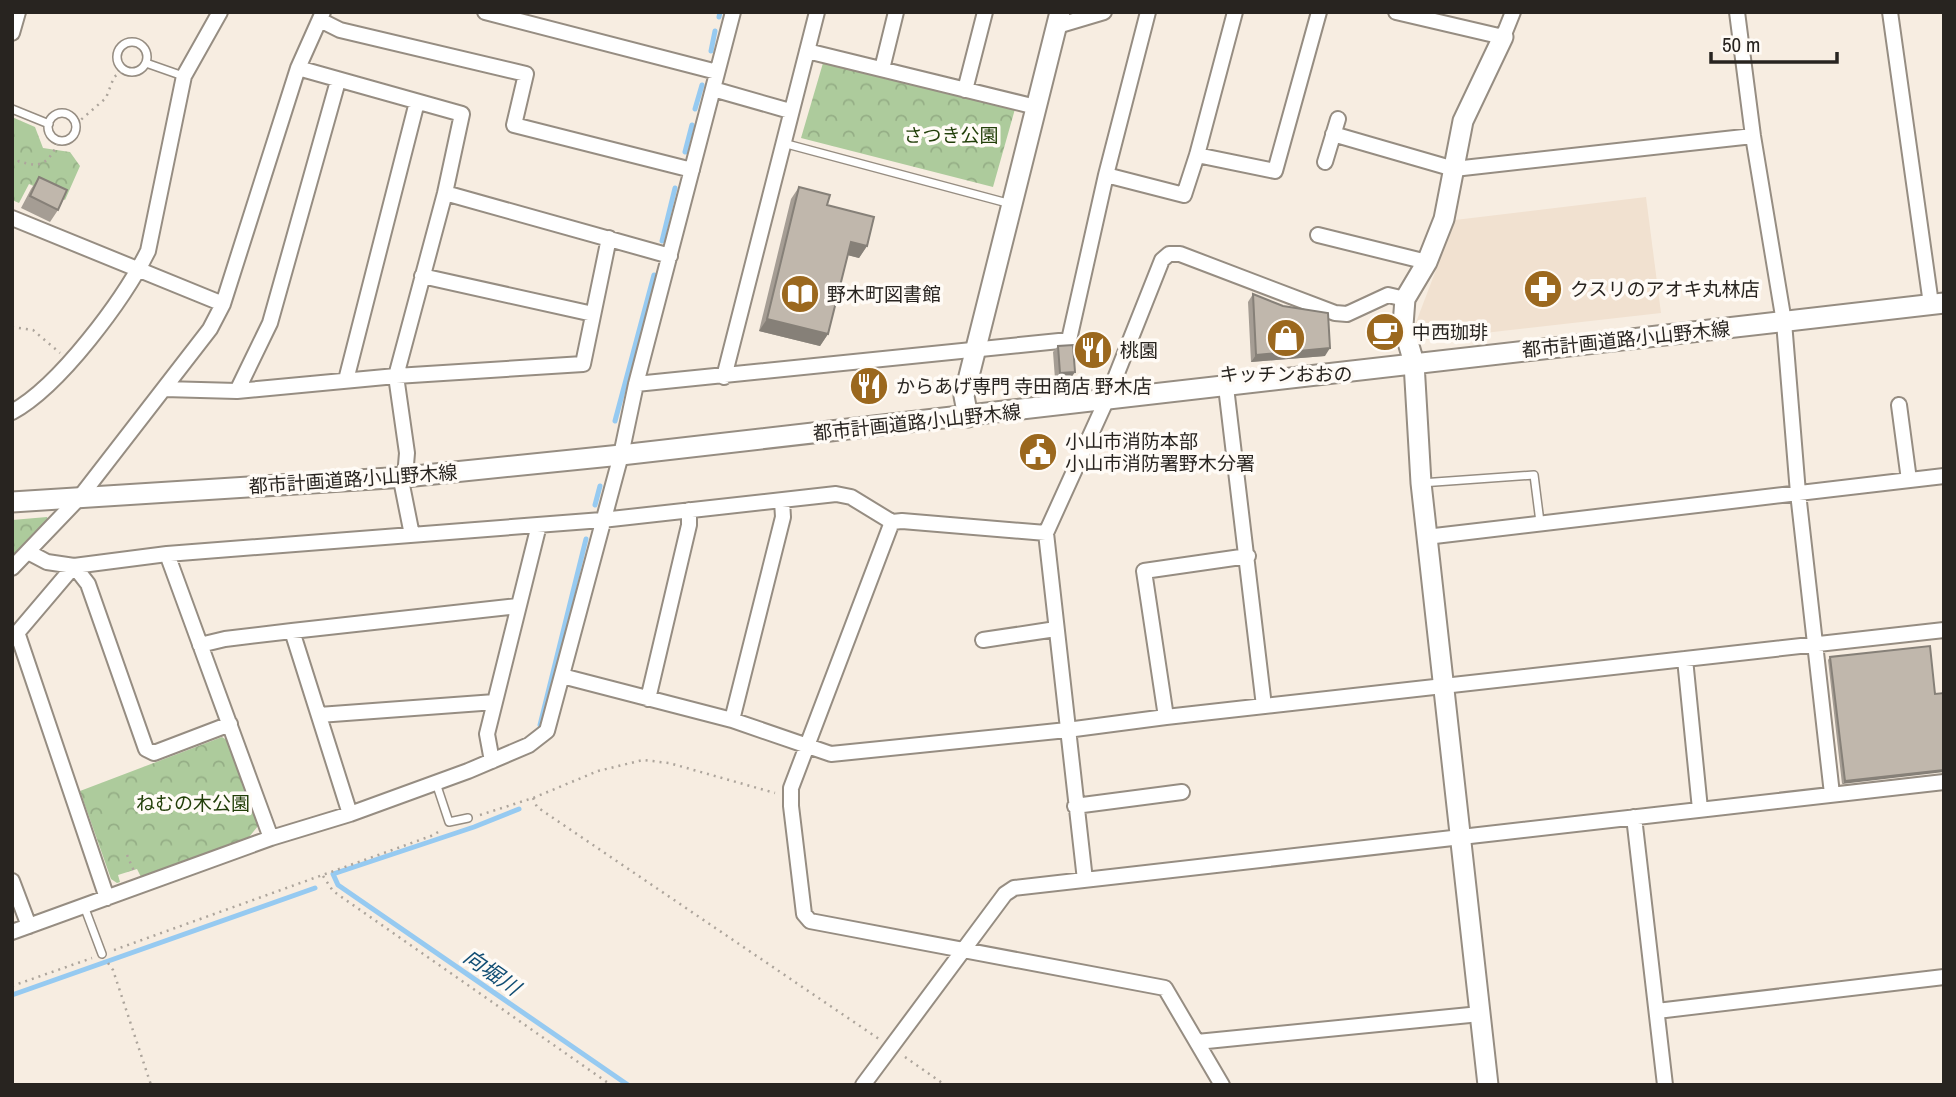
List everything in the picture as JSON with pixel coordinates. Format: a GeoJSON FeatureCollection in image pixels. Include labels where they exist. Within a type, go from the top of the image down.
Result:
{"type":"FeatureCollection","features":[{"type":"Feature","properties":{"kind":"street"},"geometry":{"type":"LineString","coordinates":[[12,33],[18,12]]}},
{"type":"Feature","properties":{"kind":"street"},"geometry":{"type":"LineString","coordinates":[[12,412],[47,387],[138,271],[148,251],[184,76],[220,12]]}},
{"type":"Feature","properties":{"kind":"street"},"geometry":{"type":"LineString","coordinates":[[485,12],[717,72]]}},
{"type":"Feature","properties":{"kind":"street"},"geometry":{"type":"LineString","coordinates":[[12,932],[271,838],[350,814],[436,783],[529,745],[547,731],[621,455],[636,384],[733,12]]}},
{"type":"Feature","properties":{"kind":"street"},"geometry":{"type":"LineString","coordinates":[[724,377],[817,12]]}},
{"type":"Feature","properties":{"kind":"street"},"geometry":{"type":"LineString","coordinates":[[882,69],[896,12]]}},
{"type":"Feature","properties":{"kind":"street"},"geometry":{"type":"LineString","coordinates":[[965,90],[985,12]]}},
{"type":"Feature","properties":{"kind":"street"},"geometry":{"type":"LineString","coordinates":[[968,417],[964,396],[1058,19],[1104,12]]}},
{"type":"Feature","properties":{"kind":"street"},"geometry":{"type":"LineString","coordinates":[[636,384],[1069,340],[1106,175],[1148,12]]}},
{"type":"Feature","properties":{"kind":"street"},"geometry":{"type":"LineString","coordinates":[[1106,175],[1184,195],[1235,12]]}},
{"type":"Feature","properties":{"kind":"street"},"geometry":{"type":"LineString","coordinates":[[1197,155],[1275,171],[1320,12]]}},
{"type":"Feature","properties":{"kind":"street"},"geometry":{"type":"LineString","coordinates":[[1396,12],[1452,19],[1503,37]]}},
{"type":"Feature","properties":{"kind":"street"},"geometry":{"type":"LineString","coordinates":[[1488,1085],[1420,483],[1414,363],[1403,325],[1405,299],[1427,262],[1444,219],[1463,121],[1513,12]]}},
{"type":"Feature","properties":{"kind":"street"},"geometry":{"type":"LineString","coordinates":[[1737,12],[1753,136],[1784,322],[1798,493],[1832,794]]}},
{"type":"Feature","properties":{"kind":"street"},"geometry":{"type":"LineString","coordinates":[[1890,12],[1937,303]]}},
{"type":"Feature","properties":{"kind":"street"},"geometry":{"type":"LineString","coordinates":[[12,568],[80,497],[210,329],[223,304],[298,68],[321,16],[340,30],[526,74],[514,125],[692,170]]}},
{"type":"Feature","properties":{"kind":"street"},"geometry":{"type":"LineString","coordinates":[[807,51],[1036,107]]}},
{"type":"Feature","properties":{"kind":"street"},"geometry":{"type":"LineString","coordinates":[[298,68],[462,114],[445,193],[396,376],[407,453],[402,485],[412,536]]}},
{"type":"Feature","properties":{"kind":"street"},"geometry":{"type":"LineString","coordinates":[[237,391],[270,323],[338,81]]}},
{"type":"Feature","properties":{"kind":"street"},"geometry":{"type":"LineString","coordinates":[[713,89],[790,111]]}},
{"type":"Feature","properties":{"kind":"street"},"geometry":{"type":"LineString","coordinates":[[346,380],[417,102]]}},
{"type":"Feature","properties":{"kind":"street"},"geometry":{"type":"LineString","coordinates":[[1325,162],[1338,119]]}},
{"type":"Feature","properties":{"kind":"street"},"geometry":{"type":"LineString","coordinates":[[1333,134],[1454,169],[1753,136]]}},
{"type":"Feature","properties":{"kind":"street"},"geometry":{"type":"LineString","coordinates":[[445,193],[670,256]]}},
{"type":"Feature","properties":{"kind":"street"},"geometry":{"type":"LineString","coordinates":[[12,218],[223,304]]}},
{"type":"Feature","properties":{"kind":"street"},"geometry":{"type":"LineString","coordinates":[[1318,235],[1427,262]]}},
{"type":"Feature","properties":{"kind":"street"},"geometry":{"type":"LineString","coordinates":[[164,389],[237,391],[396,376],[583,364],[609,239]]}},
{"type":"Feature","properties":{"kind":"street"},"geometry":{"type":"LineString","coordinates":[[1085,880],[1046,533],[1106,401],[1162,260],[1169,254],[1180,254],[1335,313],[1347,314],[1388,295],[1405,299]]}},
{"type":"Feature","properties":{"kind":"street"},"geometry":{"type":"LineString","coordinates":[[422,276],[593,314]]}},
{"type":"Feature","properties":{"kind":"street","name":"都市計画道路小山野木線"},"geometry":{"type":"LineString","coordinates":[[12,502],[405,477],[621,455],[1937,303]]}},
{"type":"Feature","properties":{"kind":"street"},"geometry":{"type":"LineString","coordinates":[[1226,387],[1264,706]]}},
{"type":"Feature","properties":{"kind":"street"},"geometry":{"type":"LineString","coordinates":[[1899,405],[1909,480]]}},
{"type":"Feature","properties":{"kind":"street"},"geometry":{"type":"LineString","coordinates":[[1426,537],[1944,476]]}},
{"type":"Feature","properties":{"kind":"street"},"geometry":{"type":"LineString","coordinates":[[28,552],[47,562],[74,566],[167,554],[602,520],[836,494],[851,497],[892,522],[1046,533]]}},
{"type":"Feature","properties":{"kind":"street"},"geometry":{"type":"LineString","coordinates":[[732,720],[783,517],[782,501]]}},
{"type":"Feature","properties":{"kind":"street"},"geometry":{"type":"LineString","coordinates":[[648,699],[690,510]]}},
{"type":"Feature","properties":{"kind":"street"},"geometry":{"type":"LineString","coordinates":[[892,522],[792,788],[804,914],[810,921],[1165,988],[1222,1085]]}},
{"type":"Feature","properties":{"kind":"street"},"geometry":{"type":"LineString","coordinates":[[492,761],[487,734],[539,525]]}},
{"type":"Feature","properties":{"kind":"street"},"geometry":{"type":"LineString","coordinates":[[167,554],[271,838]]}},
{"type":"Feature","properties":{"kind":"street"},"geometry":{"type":"LineString","coordinates":[[1167,717],[1144,570],[1248,556]]}},
{"type":"Feature","properties":{"kind":"street"},"geometry":{"type":"LineString","coordinates":[[74,566],[15,637],[107,898]]}},
{"type":"Feature","properties":{"kind":"street"},"geometry":{"type":"LineString","coordinates":[[74,566],[88,584],[146,749],[154,753],[230,724]]}},
{"type":"Feature","properties":{"kind":"street"},"geometry":{"type":"LineString","coordinates":[[200,645],[225,639],[518,606]]}},
{"type":"Feature","properties":{"kind":"street"},"geometry":{"type":"LineString","coordinates":[[983,640],[1056,629]]}},
{"type":"Feature","properties":{"kind":"street"},"geometry":{"type":"LineString","coordinates":[[562,677],[732,720],[831,754],[1068,730],[1944,630]]}},
{"type":"Feature","properties":{"kind":"street"},"geometry":{"type":"LineString","coordinates":[[292,631],[350,814]]}},
{"type":"Feature","properties":{"kind":"street"},"geometry":{"type":"LineString","coordinates":[[1685,659],[1700,809]]}},
{"type":"Feature","properties":{"kind":"street"},"geometry":{"type":"LineString","coordinates":[[319,715],[495,702]]}},
{"type":"Feature","properties":{"kind":"street"},"geometry":{"type":"LineString","coordinates":[[863,1085],[1005,894],[1014,888],[1944,782]]}},
{"type":"Feature","properties":{"kind":"street"},"geometry":{"type":"LineString","coordinates":[[1075,806],[1182,792]]}},
{"type":"Feature","properties":{"kind":"street"},"geometry":{"type":"LineString","coordinates":[[1634,817],[1665,1085]]}},
{"type":"Feature","properties":{"kind":"street"},"geometry":{"type":"LineString","coordinates":[[12,881],[29,926]]}},
{"type":"Feature","properties":{"kind":"street"},"geometry":{"type":"LineString","coordinates":[[1657,1011],[1944,977]]}},
{"type":"Feature","properties":{"kind":"street"},"geometry":{"type":"LineString","coordinates":[[1197,1042],[1480,1014]]}},
{"type":"Feature","properties":{"kind":"lane"},"geometry":{"type":"LineString","coordinates":[[127,42],[136,42],[144,47],[148,57],[146,63],[134,72],[124,70],[118,62],[117,52],[127,42]]}},
{"type":"Feature","properties":{"kind":"lane"},"geometry":{"type":"LineString","coordinates":[[146,63],[184,76]]}},
{"type":"Feature","properties":{"kind":"lane"},"geometry":{"type":"LineString","coordinates":[[12,109],[49,124]]}},
{"type":"Feature","properties":{"kind":"lane"},"geometry":{"type":"LineString","coordinates":[[63,113],[71,116],[76,124],[72,137],[59,141],[51,136],[49,124],[54,116],[63,113]]}},
{"type":"Feature","properties":{"kind":"lane"},"geometry":{"type":"LineString","coordinates":[[783,143],[1011,204]]}},
{"type":"Feature","properties":{"kind":"lane"},"geometry":{"type":"LineString","coordinates":[[1420,483],[1534,475],[1540,522]]}},
{"type":"Feature","properties":{"kind":"lane"},"geometry":{"type":"LineString","coordinates":[[436,783],[449,822],[468,818]]}},
{"type":"Feature","properties":{"kind":"lane"},"geometry":{"type":"LineString","coordinates":[[84,906],[102,954]]}},
{"type":"Feature","properties":{"kind":"path"},"geometry":{"type":"LineString","coordinates":[[76,124],[106,99],[114,78],[124,70]]}},
{"type":"Feature","properties":{"kind":"path"},"geometry":{"type":"LineString","coordinates":[[12,166],[19,161],[39,166],[45,163],[59,141]]}},
{"type":"Feature","properties":{"kind":"path"},"geometry":{"type":"LineString","coordinates":[[12,327],[33,330],[70,361]]}},
{"type":"Feature","properties":{"kind":"path"},"geometry":{"type":"LineString","coordinates":[[468,818],[533,798],[598,771],[643,760],[669,763],[791,798]]}},
{"type":"Feature","properties":{"kind":"path"},"geometry":{"type":"LineString","coordinates":[[533,798],[537,807],[946,1085]]}},
{"type":"Feature","properties":{"kind":"path"},"geometry":{"type":"LineString","coordinates":[[12,986],[431,836],[449,822]]}},
{"type":"Feature","properties":{"kind":"path"},"geometry":{"type":"LineString","coordinates":[[323,875],[333,891],[611,1085]]}},
{"type":"Feature","properties":{"kind":"path"},"geometry":{"type":"LineString","coordinates":[[102,954],[113,971],[150,1085]]}},
{"type":"Feature","properties":{"kind":"shaded area","name":"クスリのアオキ丸林店"},"geometry":{"type":"Polygon","coordinates":[[[1646,197],[1661,313],[1423,340],[1415,325],[1455,220],[1646,197]]]}},
{"type":"Feature","properties":{"kind":"green space","name":"さつき公園"},"geometry":{"type":"Polygon","coordinates":[[[823,63],[1015,109],[993,187],[801,138],[823,63]]]}},
{"type":"Feature","properties":{"kind":"green space"},"geometry":{"type":"Polygon","coordinates":[[[12,117],[35,127],[43,148],[70,152],[80,166],[65,200],[29,184],[19,203],[12,200],[12,117]]]}},
{"type":"Feature","properties":{"kind":"green space"},"geometry":{"type":"Polygon","coordinates":[[[47,517],[49,522],[12,560],[12,520],[47,517]]]}},
{"type":"Feature","properties":{"kind":"green space","name":"ねむの木公園"},"geometry":{"type":"Polygon","coordinates":[[[222,737],[230,742],[258,826],[249,837],[141,877],[137,869],[118,875],[120,882],[111,879],[80,791],[222,737]]]}},
{"type":"Feature","properties":{"kind":"building"},"geometry":{"type":"Polygon","coordinates":[[[39,177],[67,190],[58,210],[30,196],[39,177]]]}},
{"type":"Feature","properties":{"kind":"building","name":"野木町図書館"},"geometry":{"type":"Polygon","coordinates":[[[799,187],[830,195],[827,205],[874,217],[867,246],[851,242],[828,334],[767,319],[799,187]]]}},
{"type":"Feature","properties":{"kind":"building"},"geometry":{"type":"Polygon","coordinates":[[[1253,294],[1283,306],[1328,313],[1330,348],[1256,355],[1253,294]]]}},
{"type":"Feature","properties":{"kind":"building"},"geometry":{"type":"Polygon","coordinates":[[[1073,345],[1075,372],[1060,373],[1058,346],[1073,345]]]}},
{"type":"Feature","properties":{"kind":"building"},"geometry":{"type":"Polygon","coordinates":[[[1930,646],[1935,694],[1944,693],[1944,770],[1845,781],[1830,657],[1930,646]]]}},
{"type":"Feature","properties":{"kind":"waterway"},"geometry":{"type":"LineString","coordinates":[[719,17],[720,12]]}},
{"type":"Feature","properties":{"kind":"waterway"},"geometry":{"type":"LineString","coordinates":[[711,51],[715,31]]}},
{"type":"Feature","properties":{"kind":"waterway"},"geometry":{"type":"LineString","coordinates":[[695,109],[702,85]]}},
{"type":"Feature","properties":{"kind":"waterway"},"geometry":{"type":"LineString","coordinates":[[685,152],[692,125]]}},
{"type":"Feature","properties":{"kind":"waterway"},"geometry":{"type":"LineString","coordinates":[[662,241],[675,188]]}},
{"type":"Feature","properties":{"kind":"waterway"},"geometry":{"type":"LineString","coordinates":[[615,421],[654,275]]}},
{"type":"Feature","properties":{"kind":"waterway"},"geometry":{"type":"LineString","coordinates":[[595,505],[600,486]]}},
{"type":"Feature","properties":{"kind":"waterway"},"geometry":{"type":"LineString","coordinates":[[540,725],[586,539]]}},
{"type":"Feature","properties":{"kind":"waterway","name":"向堀川"},"geometry":{"type":"LineString","coordinates":[[519,809],[474,827],[333,874],[338,885],[628,1085]]}},
{"type":"Feature","properties":{"kind":"waterway","name":"向堀川"},"geometry":{"type":"LineString","coordinates":[[12,995],[315,888]]}},
{"type":"Feature","properties":{"kind":"place","name":"クスリのアオキ丸林店"},"geometry":{"type":"Point","coordinates":[1543,289]}},
{"type":"Feature","properties":{"kind":"place","name":"野木町図書館"},"geometry":{"type":"Point","coordinates":[800,294]}},
{"type":"Feature","properties":{"kind":"place","name":"中西珈琲"},"geometry":{"type":"Point","coordinates":[1385,332]}},
{"type":"Feature","properties":{"kind":"place","name":"キッチンおおの"},"geometry":{"type":"Point","coordinates":[1286,338]}},
{"type":"Feature","properties":{"kind":"place","name":"桃園"},"geometry":{"type":"Point","coordinates":[1093,350]}},
{"type":"Feature","properties":{"kind":"place","name":"からあげ専門 寺田商店 野木店"},"geometry":{"type":"Point","coordinates":[869,386]}},
{"type":"Feature","properties":{"kind":"place","name":"小山市消防本部 小山市消防署野木分署"},"geometry":{"type":"Point","coordinates":[1038,452]}}]}
